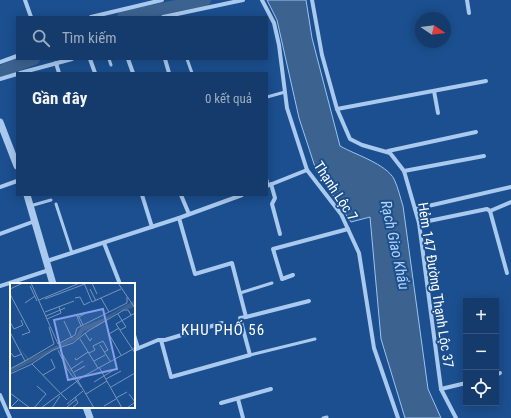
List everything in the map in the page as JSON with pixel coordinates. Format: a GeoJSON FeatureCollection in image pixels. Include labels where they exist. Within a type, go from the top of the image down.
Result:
{"type":"FeatureCollection","features":[{"type":"Feature","properties":{"kind":"street"},"geometry":{"type":"LineString","coordinates":[[26,0],[31,16]]}},
{"type":"Feature","properties":{"kind":"street"},"geometry":{"type":"LineString","coordinates":[[95,16],[162,0]]}},
{"type":"Feature","properties":{"kind":"street"},"geometry":{"type":"LineString","coordinates":[[172,16],[243,0]]}},
{"type":"Feature","properties":{"kind":"street","name":"Thạnh Lộc 7"},"geometry":{"type":"LineString","coordinates":[[262,0],[274,23],[279,45],[287,108],[307,170],[341,214],[358,253],[374,348],[398,418]]}},
{"type":"Feature","properties":{"kind":"street","name":"Hẻm 147 Đường Thạnh Lộc 37"},"geometry":{"type":"LineString","coordinates":[[312,0],[322,55],[337,110],[350,139],[362,145],[390,153],[404,171],[419,224],[441,389],[456,418]]}},
{"type":"Feature","properties":{"kind":"street"},"geometry":{"type":"LineString","coordinates":[[468,0],[470,13]]}},
{"type":"Feature","properties":{"kind":"street"},"geometry":{"type":"LineString","coordinates":[[0,62],[16,56]]}},
{"type":"Feature","properties":{"kind":"street"},"geometry":{"type":"LineString","coordinates":[[24,72],[68,60]]}},
{"type":"Feature","properties":{"kind":"street"},"geometry":{"type":"LineString","coordinates":[[90,60],[95,72]]}},
{"type":"Feature","properties":{"kind":"street"},"geometry":{"type":"LineString","coordinates":[[128,60],[133,72]]}},
{"type":"Feature","properties":{"kind":"street"},"geometry":{"type":"LineString","coordinates":[[165,60],[169,72]]}},
{"type":"Feature","properties":{"kind":"street"},"geometry":{"type":"LineString","coordinates":[[56,63],[59,72]]}},
{"type":"Feature","properties":{"kind":"street"},"geometry":{"type":"LineString","coordinates":[[0,79],[16,74]]}},
{"type":"Feature","properties":{"kind":"street"},"geometry":{"type":"LineString","coordinates":[[337,110],[486,81]]}},
{"type":"Feature","properties":{"kind":"street"},"geometry":{"type":"LineString","coordinates":[[434,91],[438,113]]}},
{"type":"Feature","properties":{"kind":"street"},"geometry":{"type":"LineString","coordinates":[[0,122],[16,163]]}},
{"type":"Feature","properties":{"kind":"street"},"geometry":{"type":"LineString","coordinates":[[385,151],[476,132]]}},
{"type":"Feature","properties":{"kind":"street"},"geometry":{"type":"LineString","coordinates":[[404,171],[484,156]]}},
{"type":"Feature","properties":{"kind":"street"},"geometry":{"type":"LineString","coordinates":[[280,234],[272,204],[274,196],[269,184],[307,170]]}},
{"type":"Feature","properties":{"kind":"street"},"geometry":{"type":"LineString","coordinates":[[0,187],[16,181]]}},
{"type":"Feature","properties":{"kind":"street"},"geometry":{"type":"LineString","coordinates":[[415,209],[511,186]]}},
{"type":"Feature","properties":{"kind":"street"},"geometry":{"type":"LineString","coordinates":[[27,196],[53,283]]}},
{"type":"Feature","properties":{"kind":"street"},"geometry":{"type":"LineString","coordinates":[[142,196],[152,227]]}},
{"type":"Feature","properties":{"kind":"street"},"geometry":{"type":"LineString","coordinates":[[181,196],[190,214]]}},
{"type":"Feature","properties":{"kind":"street"},"geometry":{"type":"LineString","coordinates":[[47,261],[179,218],[239,196]]}},
{"type":"Feature","properties":{"kind":"street"},"geometry":{"type":"LineString","coordinates":[[419,224],[487,209],[490,210],[511,202]]}},
{"type":"Feature","properties":{"kind":"street"},"geometry":{"type":"LineString","coordinates":[[490,210],[507,274]]}},
{"type":"Feature","properties":{"kind":"street"},"geometry":{"type":"LineString","coordinates":[[179,218],[195,274],[232,263],[246,317]]}},
{"type":"Feature","properties":{"kind":"street"},"geometry":{"type":"LineString","coordinates":[[0,234],[35,221]]}},
{"type":"Feature","properties":{"kind":"street"},"geometry":{"type":"LineString","coordinates":[[293,275],[282,279],[273,249],[348,228]]}},
{"type":"Feature","properties":{"kind":"street"},"geometry":{"type":"LineString","coordinates":[[104,243],[120,283]]}},
{"type":"Feature","properties":{"kind":"street"},"geometry":{"type":"LineString","coordinates":[[0,286],[49,270]]}},
{"type":"Feature","properties":{"kind":"street"},"geometry":{"type":"LineString","coordinates":[[160,340],[171,377],[250,355],[240,318],[309,301]]}},
{"type":"Feature","properties":{"kind":"street"},"geometry":{"type":"LineString","coordinates":[[136,349],[160,340],[222,323]]}},
{"type":"Feature","properties":{"kind":"street"},"geometry":{"type":"LineString","coordinates":[[441,389],[463,383]]}},
{"type":"Feature","properties":{"kind":"street"},"geometry":{"type":"LineString","coordinates":[[221,403],[271,389]]}},
{"type":"Feature","properties":{"kind":"street"},"geometry":{"type":"LineString","coordinates":[[0,395],[10,418]]}},
{"type":"Feature","properties":{"kind":"street"},"geometry":{"type":"LineString","coordinates":[[238,399],[243,418]]}},
{"type":"Feature","properties":{"kind":"street"},"geometry":{"type":"LineString","coordinates":[[86,408],[90,418]]}},
{"type":"Feature","properties":{"kind":"lane"},"geometry":{"type":"LineString","coordinates":[[109,60],[111,65]]}},
{"type":"Feature","properties":{"kind":"lane"},"geometry":{"type":"LineString","coordinates":[[187,60],[192,72]]}},
{"type":"Feature","properties":{"kind":"lane"},"geometry":{"type":"LineString","coordinates":[[268,96],[285,92]]}},
{"type":"Feature","properties":{"kind":"lane"},"geometry":{"type":"LineString","coordinates":[[30,206],[51,200]]}},
{"type":"Feature","properties":{"kind":"lane"},"geometry":{"type":"LineString","coordinates":[[56,204],[72,253]]}},
{"type":"Feature","properties":{"kind":"lane"},"geometry":{"type":"LineString","coordinates":[[240,293],[272,283]]}},
{"type":"Feature","properties":{"kind":"lane"},"geometry":{"type":"LineString","coordinates":[[250,355],[315,339]]}},
{"type":"Feature","properties":{"kind":"water","name":"Rạch Giao Khẩu"},"geometry":{"type":"Polygon","coordinates":[[[267,0],[306,0],[312,38],[340,146],[378,164],[394,179],[403,206],[428,389],[441,418],[405,418],[381,339],[370,217],[351,222],[316,170],[299,118],[277,20],[267,0]]]}},
{"type":"Feature","properties":{"kind":"waterway"},"geometry":{"type":"LineString","coordinates":[[128,16],[205,0]]}},
{"type":"Feature","properties":{"kind":"waterway"},"geometry":{"type":"LineString","coordinates":[[0,71],[31,60]]}},
{"type":"Feature","properties":{"kind":"district","name":"KHU PHỐ 56"},"geometry":{"type":"Point","coordinates":[223,330]}}]}
